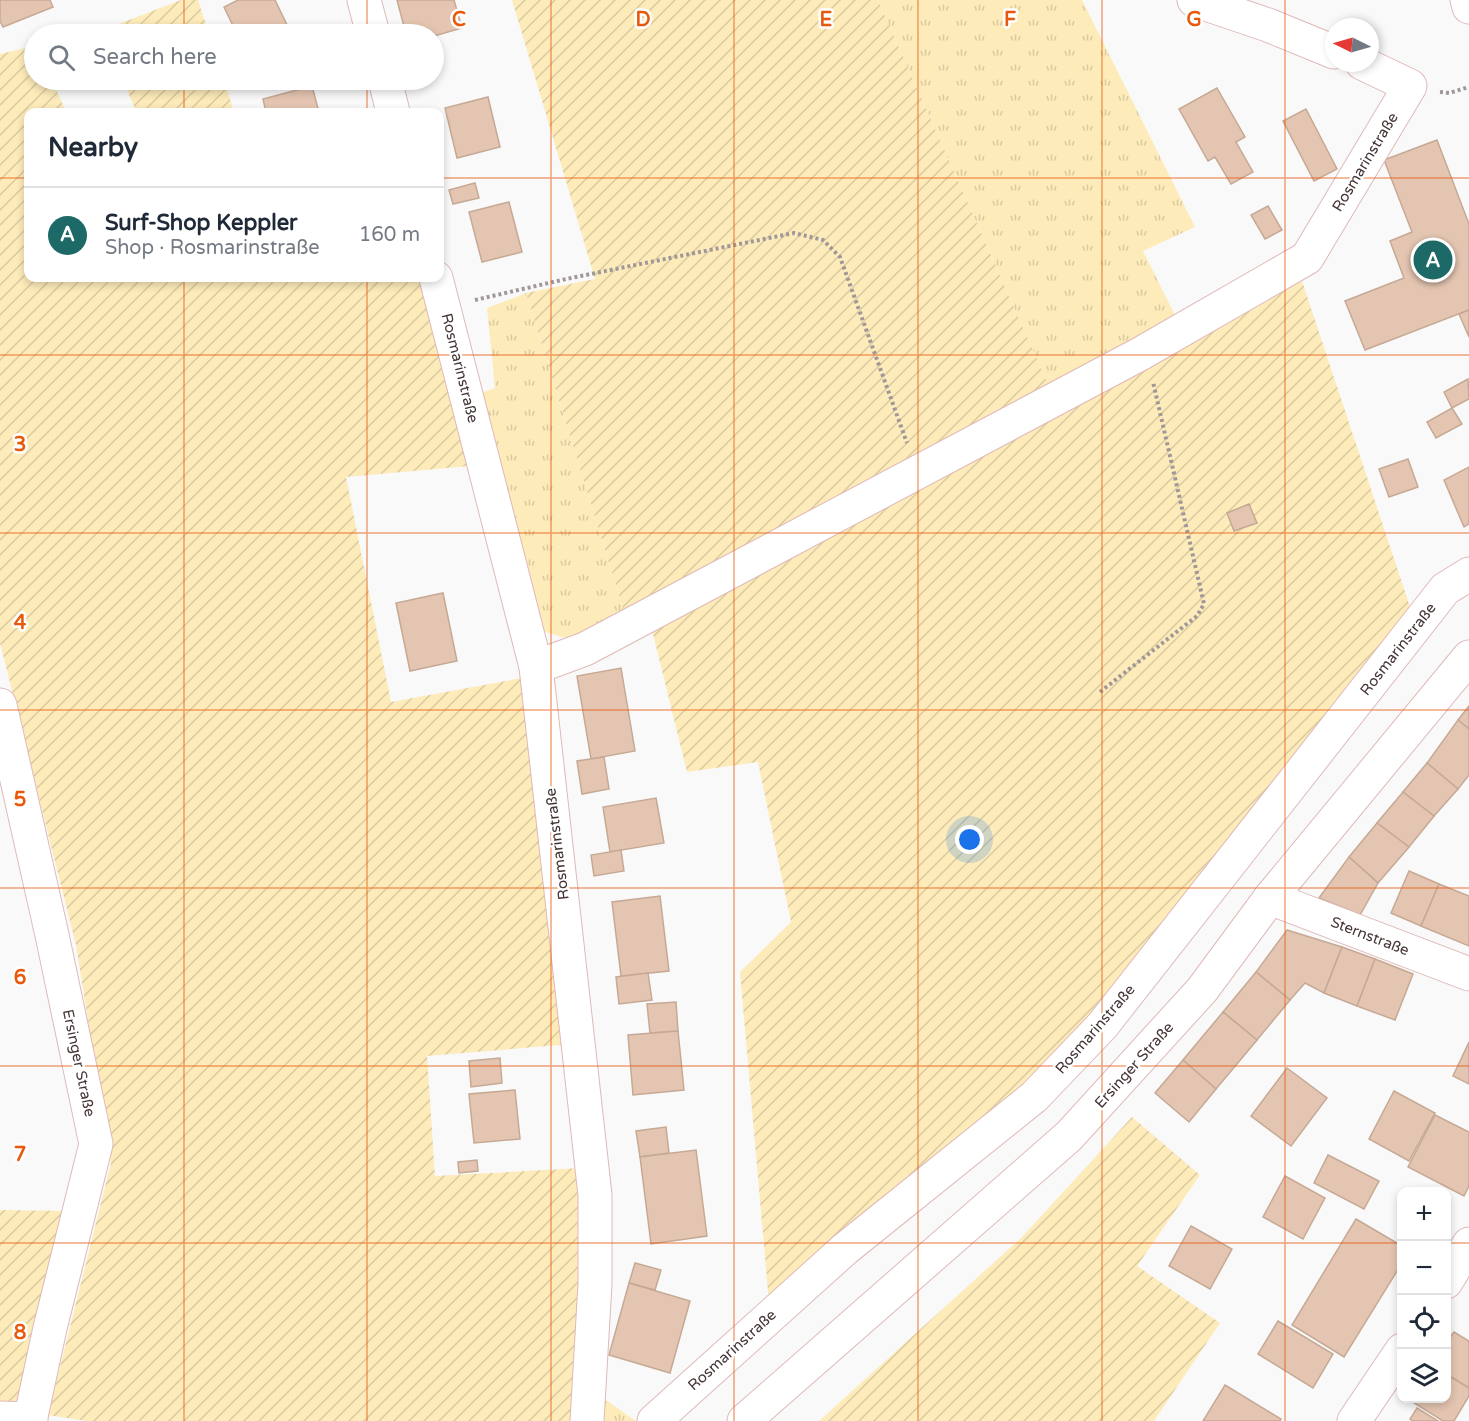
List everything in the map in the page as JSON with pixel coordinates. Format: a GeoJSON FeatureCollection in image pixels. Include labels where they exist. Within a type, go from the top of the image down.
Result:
{"type":"FeatureCollection","features":[{"type":"Feature","properties":{"kind":"street"},"geometry":{"type":"LineString","coordinates":[[364,0],[370,24]]}},
{"type":"Feature","properties":{"kind":"street"},"geometry":{"type":"LineString","coordinates":[[1194,0],[1273,12],[1325,46]]}},
{"type":"Feature","properties":{"kind":"street"},"geometry":{"type":"LineString","coordinates":[[1467,0],[1469,7]]}},
{"type":"Feature","properties":{"kind":"street","name":"Rosmarinstraße"},"geometry":{"type":"LineString","coordinates":[[537,667],[585,648],[1140,354],[1307,258],[1410,86],[1379,71]]}},
{"type":"Feature","properties":{"kind":"street"},"geometry":{"type":"LineString","coordinates":[[388,90],[392,108]]}},
{"type":"Feature","properties":{"kind":"street","name":"Rosmarinstraße"},"geometry":{"type":"LineString","coordinates":[[440,292],[537,667],[595,1195],[595,1284],[587,1421]]}},
{"type":"Feature","properties":{"kind":"street","name":"Rosmarinstraße"},"geometry":{"type":"LineString","coordinates":[[654,1421],[845,1249],[1034,1097],[1102,1026],[1445,589],[1469,574]]}},
{"type":"Feature","properties":{"kind":"street","name":"Ersinger Straße"},"geometry":{"type":"LineString","coordinates":[[744,1421],[1069,1136],[1203,990],[1270,898],[1469,657]]}},
{"type":"Feature","properties":{"kind":"street","name":"Ersinger Straße"},"geometry":{"type":"LineString","coordinates":[[0,705],[96,1144],[50,1328],[20,1419]]}},
{"type":"Feature","properties":{"kind":"street","name":"Sternstraße"},"geometry":{"type":"LineString","coordinates":[[1270,898],[1469,974]]}},
{"type":"Feature","properties":{"kind":"street"},"geometry":{"type":"LineString","coordinates":[[1451,1274],[1469,1244]]}},
{"type":"Feature","properties":{"kind":"street"},"geometry":{"type":"LineString","coordinates":[[1354,1421],[1397,1356]]}},
{"type":"Feature","properties":{"kind":"path"},"geometry":{"type":"LineString","coordinates":[[440,292],[566,279],[794,234],[823,240],[840,257],[917,472]]}},
{"type":"Feature","properties":{"kind":"path"},"geometry":{"type":"LineString","coordinates":[[1100,692],[1197,616],[1204,604],[1152,380],[1140,354]]}},
{"type":"Feature","properties":{"kind":"green space"},"geometry":{"type":"Polygon","coordinates":[[[181,0],[198,0],[206,24],[119,24],[181,0]]]}},
{"type":"Feature","properties":{"kind":"green space"},"geometry":{"type":"Polygon","coordinates":[[[512,0],[878,0],[1052,393],[626,618],[526,293],[595,279],[512,0]]]}},
{"type":"Feature","properties":{"kind":"green space"},"geometry":{"type":"Polygon","coordinates":[[[878,0],[1082,0],[1195,227],[1143,251],[1176,317],[1052,393],[878,0]]]}},
{"type":"Feature","properties":{"kind":"green space"},"geometry":{"type":"Polygon","coordinates":[[[24,48],[24,90],[56,90],[64,108],[24,108],[24,282],[427,282],[481,465],[346,477],[391,702],[522,678],[572,1044],[427,1056],[435,1176],[582,1168],[578,1421],[87,1421],[48,1415],[111,1163],[76,945],[0,643],[0,54],[24,48]]]}},
{"type":"Feature","properties":{"kind":"green space"},"geometry":{"type":"Polygon","coordinates":[[[127,90],[227,90],[233,108],[135,108],[127,90]]]}},
{"type":"Feature","properties":{"kind":"green space"},"geometry":{"type":"Polygon","coordinates":[[[1302,281],[1412,613],[1033,1088],[769,1303],[740,972],[791,922],[758,762],[687,772],[651,626],[1302,281]]]}},
{"type":"Feature","properties":{"kind":"green space"},"geometry":{"type":"Polygon","coordinates":[[[526,293],[626,618],[575,641],[539,630],[481,393],[495,388],[487,308],[526,293]]]}},
{"type":"Feature","properties":{"kind":"green space"},"geometry":{"type":"Polygon","coordinates":[[[1132,1117],[1200,1175],[1137,1266],[1220,1323],[1154,1421],[819,1421],[1022,1237],[1132,1117]]]}},
{"type":"Feature","properties":{"kind":"green space"},"geometry":{"type":"Polygon","coordinates":[[[0,1210],[70,1211],[25,1409],[0,1410],[0,1210]]]}},
{"type":"Feature","properties":{"kind":"green space"},"geometry":{"type":"Polygon","coordinates":[[[593,1391],[636,1421],[592,1421],[593,1391]]]}},
{"type":"Feature","properties":{"kind":"building"},"geometry":{"type":"Polygon","coordinates":[[[0,0],[50,0],[53,7],[3,27],[0,21],[0,0]]]}},
{"type":"Feature","properties":{"kind":"building"},"geometry":{"type":"Polygon","coordinates":[[[238,0],[275,0],[287,24],[232,24],[224,7],[238,0]]]}},
{"type":"Feature","properties":{"kind":"building"},"geometry":{"type":"Polygon","coordinates":[[[397,0],[454,0],[462,28],[444,33],[444,24],[403,24],[397,0]]]}},
{"type":"Feature","properties":{"kind":"building"},"geometry":{"type":"Polygon","coordinates":[[[1217,88],[1245,137],[1236,142],[1253,172],[1231,184],[1215,157],[1208,161],[1179,109],[1217,88]]]}},
{"type":"Feature","properties":{"kind":"building"},"geometry":{"type":"Polygon","coordinates":[[[297,90],[313,90],[318,108],[265,108],[263,99],[297,90]]]}},
{"type":"Feature","properties":{"kind":"building"},"geometry":{"type":"Polygon","coordinates":[[[488,97],[500,147],[457,158],[445,108],[488,97]]]}},
{"type":"Feature","properties":{"kind":"building"},"geometry":{"type":"Polygon","coordinates":[[[1306,109],[1337,169],[1314,181],[1283,121],[1306,109]]]}},
{"type":"Feature","properties":{"kind":"building"},"geometry":{"type":"Polygon","coordinates":[[[1437,140],[1469,224],[1469,310],[1365,350],[1345,301],[1404,278],[1390,241],[1412,232],[1384,160],[1437,140]]]}},
{"type":"Feature","properties":{"kind":"building"},"geometry":{"type":"Polygon","coordinates":[[[475,183],[479,198],[453,204],[449,190],[475,183]]]}},
{"type":"Feature","properties":{"kind":"building"},"geometry":{"type":"Polygon","coordinates":[[[509,202],[522,252],[482,262],[469,212],[509,202]]]}},
{"type":"Feature","properties":{"kind":"building"},"geometry":{"type":"Polygon","coordinates":[[[1268,206],[1282,230],[1265,239],[1251,215],[1268,206]]]}},
{"type":"Feature","properties":{"kind":"building"},"geometry":{"type":"Polygon","coordinates":[[[1469,310],[1469,337],[1459,314],[1469,310]]]}},
{"type":"Feature","properties":{"kind":"building"},"geometry":{"type":"Polygon","coordinates":[[[1468,379],[1469,399],[1452,408],[1444,392],[1468,379]]]}},
{"type":"Feature","properties":{"kind":"building"},"geometry":{"type":"Polygon","coordinates":[[[1452,408],[1462,424],[1436,438],[1427,422],[1452,408]]]}},
{"type":"Feature","properties":{"kind":"building"},"geometry":{"type":"Polygon","coordinates":[[[1408,459],[1418,487],[1389,497],[1379,469],[1408,459]]]}},
{"type":"Feature","properties":{"kind":"building"},"geometry":{"type":"Polygon","coordinates":[[[1469,467],[1469,524],[1464,527],[1444,480],[1469,467]]]}},
{"type":"Feature","properties":{"kind":"building"},"geometry":{"type":"Polygon","coordinates":[[[1249,504],[1257,523],[1234,531],[1227,513],[1249,504]]]}},
{"type":"Feature","properties":{"kind":"building"},"geometry":{"type":"Polygon","coordinates":[[[443,593],[457,661],[410,671],[396,603],[443,593]]]}},
{"type":"Feature","properties":{"kind":"building"},"geometry":{"type":"Polygon","coordinates":[[[621,668],[635,751],[591,759],[577,676],[621,668]]]}},
{"type":"Feature","properties":{"kind":"building"},"geometry":{"type":"Polygon","coordinates":[[[1469,706],[1469,729],[1458,720],[1469,706]]]}},
{"type":"Feature","properties":{"kind":"building"},"geometry":{"type":"Polygon","coordinates":[[[1458,720],[1469,729],[1469,775],[1458,789],[1427,763],[1458,720]]]}},
{"type":"Feature","properties":{"kind":"building"},"geometry":{"type":"Polygon","coordinates":[[[604,757],[609,789],[582,794],[577,761],[604,757]]]}},
{"type":"Feature","properties":{"kind":"building"},"geometry":{"type":"Polygon","coordinates":[[[1427,763],[1458,789],[1434,816],[1403,792],[1427,763]]]}},
{"type":"Feature","properties":{"kind":"building"},"geometry":{"type":"Polygon","coordinates":[[[1403,792],[1434,816],[1409,847],[1377,823],[1403,792]]]}},
{"type":"Feature","properties":{"kind":"building"},"geometry":{"type":"Polygon","coordinates":[[[656,798],[664,843],[610,852],[603,807],[656,798]]]}},
{"type":"Feature","properties":{"kind":"building"},"geometry":{"type":"Polygon","coordinates":[[[1377,823],[1409,847],[1378,883],[1349,857],[1377,823]]]}},
{"type":"Feature","properties":{"kind":"building"},"geometry":{"type":"Polygon","coordinates":[[[621,850],[624,871],[594,876],[591,855],[621,850]]]}},
{"type":"Feature","properties":{"kind":"building"},"geometry":{"type":"Polygon","coordinates":[[[1349,857],[1378,883],[1360,915],[1319,898],[1349,857]]]}},
{"type":"Feature","properties":{"kind":"building"},"geometry":{"type":"Polygon","coordinates":[[[1409,871],[1439,884],[1421,926],[1391,913],[1409,871]]]}},
{"type":"Feature","properties":{"kind":"building"},"geometry":{"type":"Polygon","coordinates":[[[1439,884],[1469,896],[1469,946],[1421,926],[1439,884]]]}},
{"type":"Feature","properties":{"kind":"building"},"geometry":{"type":"Polygon","coordinates":[[[660,896],[669,971],[621,976],[612,902],[660,896]]]}},
{"type":"Feature","properties":{"kind":"building"},"geometry":{"type":"Polygon","coordinates":[[[1287,930],[1342,947],[1324,993],[1305,983],[1290,1000],[1256,972],[1287,930]]]}},
{"type":"Feature","properties":{"kind":"building"},"geometry":{"type":"Polygon","coordinates":[[[1342,947],[1375,959],[1357,1006],[1324,993],[1342,947]]]}},
{"type":"Feature","properties":{"kind":"building"},"geometry":{"type":"Polygon","coordinates":[[[1375,959],[1413,974],[1395,1020],[1357,1006],[1375,959]]]}},
{"type":"Feature","properties":{"kind":"building"},"geometry":{"type":"Polygon","coordinates":[[[1256,972],[1290,1000],[1257,1040],[1223,1012],[1256,972]]]}},
{"type":"Feature","properties":{"kind":"building"},"geometry":{"type":"Polygon","coordinates":[[[648,973],[652,1000],[619,1004],[616,977],[648,973]]]}},
{"type":"Feature","properties":{"kind":"building"},"geometry":{"type":"Polygon","coordinates":[[[676,1002],[678,1031],[650,1033],[647,1004],[676,1002]]]}},
{"type":"Feature","properties":{"kind":"building"},"geometry":{"type":"Polygon","coordinates":[[[1223,1012],[1257,1040],[1216,1089],[1183,1060],[1223,1012]]]}},
{"type":"Feature","properties":{"kind":"building"},"geometry":{"type":"Polygon","coordinates":[[[678,1031],[684,1090],[633,1095],[628,1035],[678,1031]]]}},
{"type":"Feature","properties":{"kind":"building"},"geometry":{"type":"Polygon","coordinates":[[[1469,1042],[1469,1084],[1453,1076],[1469,1042]]]}},
{"type":"Feature","properties":{"kind":"building"},"geometry":{"type":"Polygon","coordinates":[[[500,1058],[502,1083],[471,1087],[469,1061],[500,1058]]]}},
{"type":"Feature","properties":{"kind":"building"},"geometry":{"type":"Polygon","coordinates":[[[1183,1060],[1216,1089],[1189,1122],[1155,1093],[1183,1060]]]}},
{"type":"Feature","properties":{"kind":"building"},"geometry":{"type":"Polygon","coordinates":[[[1287,1068],[1327,1098],[1291,1146],[1251,1116],[1287,1068]]]}},
{"type":"Feature","properties":{"kind":"building"},"geometry":{"type":"Polygon","coordinates":[[[515,1090],[520,1139],[474,1143],[469,1094],[515,1090]]]}},
{"type":"Feature","properties":{"kind":"building"},"geometry":{"type":"Polygon","coordinates":[[[1394,1091],[1435,1113],[1409,1161],[1369,1139],[1394,1091]]]}},
{"type":"Feature","properties":{"kind":"building"},"geometry":{"type":"Polygon","coordinates":[[[1435,1115],[1469,1132],[1469,1186],[1464,1196],[1451,1189],[1451,1187],[1447,1187],[1408,1167],[1435,1115]]]}},
{"type":"Feature","properties":{"kind":"building"},"geometry":{"type":"Polygon","coordinates":[[[666,1127],[669,1153],[640,1157],[636,1131],[666,1127]]]}},
{"type":"Feature","properties":{"kind":"building"},"geometry":{"type":"Polygon","coordinates":[[[696,1150],[707,1236],[651,1244],[640,1157],[696,1150]]]}},
{"type":"Feature","properties":{"kind":"building"},"geometry":{"type":"Polygon","coordinates":[[[1328,1155],[1379,1181],[1364,1209],[1314,1183],[1328,1155]]]}},
{"type":"Feature","properties":{"kind":"building"},"geometry":{"type":"Polygon","coordinates":[[[477,1160],[478,1171],[459,1173],[458,1162],[477,1160]]]}},
{"type":"Feature","properties":{"kind":"building"},"geometry":{"type":"Polygon","coordinates":[[[1285,1176],[1325,1198],[1303,1239],[1263,1217],[1285,1176]]]}},
{"type":"Feature","properties":{"kind":"building"},"geometry":{"type":"Polygon","coordinates":[[[1356,1219],[1397,1243],[1397,1271],[1344,1357],[1292,1325],[1356,1219]]]}},
{"type":"Feature","properties":{"kind":"building"},"geometry":{"type":"Polygon","coordinates":[[[1191,1226],[1232,1249],[1210,1289],[1169,1266],[1191,1226]]]}},
{"type":"Feature","properties":{"kind":"building"},"geometry":{"type":"Polygon","coordinates":[[[635,1263],[661,1270],[655,1290],[629,1283],[635,1263]]]}},
{"type":"Feature","properties":{"kind":"building"},"geometry":{"type":"Polygon","coordinates":[[[629,1283],[690,1301],[670,1373],[609,1355],[629,1283]]]}},
{"type":"Feature","properties":{"kind":"building"},"geometry":{"type":"Polygon","coordinates":[[[1278,1321],[1333,1354],[1313,1388],[1258,1354],[1278,1321]]]}},
{"type":"Feature","properties":{"kind":"building"},"geometry":{"type":"Polygon","coordinates":[[[1454,1332],[1469,1341],[1469,1388],[1451,1377],[1451,1336],[1454,1332]]]}},
{"type":"Feature","properties":{"kind":"building"},"geometry":{"type":"Polygon","coordinates":[[[1451,1377],[1469,1388],[1469,1396],[1454,1421],[1443,1421],[1414,1403],[1451,1403],[1451,1377]]]}},
{"type":"Feature","properties":{"kind":"building"},"geometry":{"type":"Polygon","coordinates":[[[1225,1385],[1281,1419],[1280,1421],[1203,1421],[1225,1385]]]}},
{"type":"Feature","properties":{"kind":"building"},"geometry":{"type":"Polygon","coordinates":[[[1417,1408],[1438,1421],[1413,1421],[1410,1419],[1417,1408]]]}},
{"type":"Feature","properties":{"kind":"place","name":"Surf-Shop Keppler"},"geometry":{"type":"Point","coordinates":[1433,260]}}]}
